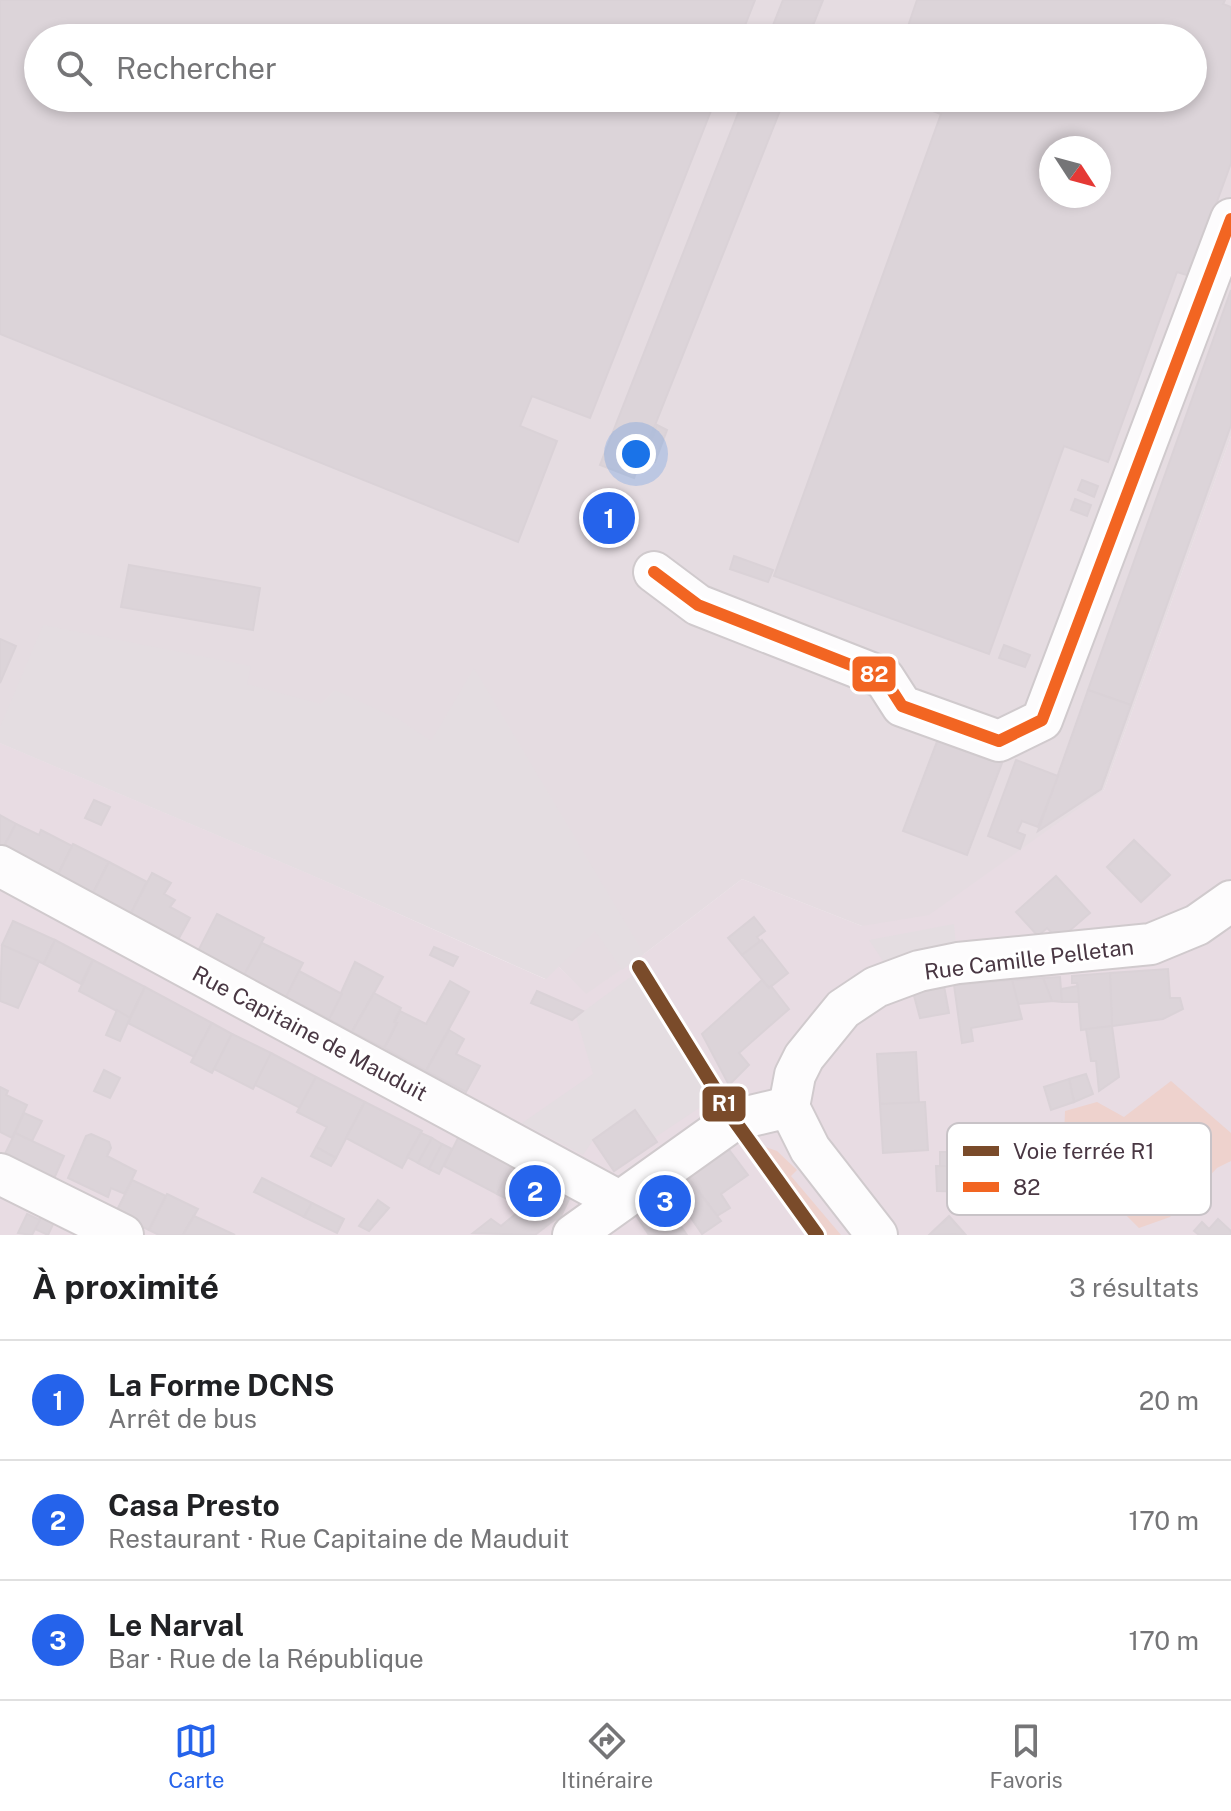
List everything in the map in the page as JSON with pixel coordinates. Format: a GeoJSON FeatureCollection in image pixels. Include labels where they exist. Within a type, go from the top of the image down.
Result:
{"type":"FeatureCollection","features":[{"type":"Feature","properties":{"kind":"street"},"geometry":{"type":"LineString","coordinates":[[654,572],[698,605],[884,678],[902,706],[999,741],[1042,720],[1231,219]]}},
{"type":"Feature","properties":{"kind":"street","name":"Rue Capitaine de Mauduit"},"geometry":{"type":"LineString","coordinates":[[0,866],[618,1215]]}},
{"type":"Feature","properties":{"kind":"street","name":"Rue Camille Pelletan"},"geometry":{"type":"LineString","coordinates":[[789,1107],[795,1075],[821,1034],[843,1009],[885,983],[919,971],[958,963],[1151,944],[1197,925],[1231,901]]}},
{"type":"Feature","properties":{"kind":"street"},"geometry":{"type":"LineString","coordinates":[[573,1235],[618,1215],[734,1120],[789,1107],[810,1149],[877,1235]]}},
{"type":"Feature","properties":{"kind":"street"},"geometry":{"type":"LineString","coordinates":[[0,1174],[123,1235]]}},
{"type":"Feature","properties":{"kind":"shaded area"},"geometry":{"type":"Polygon","coordinates":[[[0,0],[1231,0],[1231,436],[1104,790],[929,915],[862,926],[742,879],[586,994],[558,966],[546,979],[314,876],[0,743],[0,0]]]}},
{"type":"Feature","properties":{"kind":"shaded area"},"geometry":{"type":"Polygon","coordinates":[[[1231,436],[1231,1235],[0,1235],[0,743],[314,876],[545,979],[558,966],[586,993],[644,954],[742,879],[862,926],[1104,790],[1231,436]]]}},
{"type":"Feature","properties":{"kind":"shaded area"},"geometry":{"type":"Polygon","coordinates":[[[43,625],[251,666],[247,684],[321,704],[335,690],[400,720],[431,741],[474,668],[644,954],[622,970],[595,931],[546,979],[314,876],[0,743],[0,727],[43,625]]]}},
{"type":"Feature","properties":{"kind":"shaded area"},"geometry":{"type":"Polygon","coordinates":[[[954,924],[958,963],[895,979],[869,940],[954,924]]]}},
{"type":"Feature","properties":{"kind":"shaded area"},"geometry":{"type":"Polygon","coordinates":[[[633,975],[711,1100],[654,1138],[634,1111],[593,1140],[583,1155],[522,1123],[593,1074],[576,1017],[633,975]]]}},
{"type":"Feature","properties":{"kind":"shaded area"},"geometry":{"type":"Polygon","coordinates":[[[1171,1081],[1231,1133],[1231,1161],[1211,1174],[1211,1123],[1065,1123],[1065,1111],[1097,1102],[1124,1117],[1171,1081]]]}},
{"type":"Feature","properties":{"kind":"shaded area"},"geometry":{"type":"Polygon","coordinates":[[[760,1145],[777,1151],[797,1170],[791,1176],[841,1235],[808,1235],[773,1189],[775,1185],[755,1155],[760,1145]]]}},
{"type":"Feature","properties":{"kind":"shaded area"},"geometry":{"type":"Polygon","coordinates":[[[1126,1215],[1172,1215],[1170,1217],[1139,1228],[1126,1215]]]}},
{"type":"Feature","properties":{"kind":"building"},"geometry":{"type":"Polygon","coordinates":[[[0,0],[755,0],[746,24],[24,24],[24,112],[710,112],[590,418],[532,396],[520,426],[557,441],[518,542],[0,334],[0,0]]]}},
{"type":"Feature","properties":{"kind":"building"},"geometry":{"type":"Polygon","coordinates":[[[783,0],[823,0],[814,24],[774,24],[783,0]]]}},
{"type":"Feature","properties":{"kind":"building"},"geometry":{"type":"Polygon","coordinates":[[[917,0],[1225,0],[1223,4],[1231,7],[1231,163],[1190,276],[1177,272],[1108,462],[1064,446],[989,654],[774,576],[941,114],[936,112],[1207,112],[1207,24],[909,24],[917,0]]]}},
{"type":"Feature","properties":{"kind":"building"},"geometry":{"type":"Polygon","coordinates":[[[739,112],[779,112],[634,478],[600,465],[739,112]]]}},
{"type":"Feature","properties":{"kind":"building"},"geometry":{"type":"Polygon","coordinates":[[[1231,290],[1231,425],[1131,705],[1088,690],[1231,290]]]}},
{"type":"Feature","properties":{"kind":"building"},"geometry":{"type":"Polygon","coordinates":[[[657,425],[667,430],[655,462],[644,457],[657,425]]]}},
{"type":"Feature","properties":{"kind":"building"},"geometry":{"type":"Polygon","coordinates":[[[1082,480],[1098,486],[1094,497],[1078,490],[1082,480]]]}},
{"type":"Feature","properties":{"kind":"building"},"geometry":{"type":"Polygon","coordinates":[[[1075,499],[1091,505],[1087,516],[1071,510],[1075,499]]]}},
{"type":"Feature","properties":{"kind":"building"},"geometry":{"type":"Polygon","coordinates":[[[734,556],[773,570],[768,582],[730,569],[734,556]]]}},
{"type":"Feature","properties":{"kind":"building"},"geometry":{"type":"Polygon","coordinates":[[[129,565],[260,588],[253,630],[121,607],[129,565]]]}},
{"type":"Feature","properties":{"kind":"building"},"geometry":{"type":"Polygon","coordinates":[[[0,639],[16,646],[0,683],[0,639]]]}},
{"type":"Feature","properties":{"kind":"building"},"geometry":{"type":"Polygon","coordinates":[[[1004,645],[1030,655],[1025,667],[999,658],[1004,645]]]}},
{"type":"Feature","properties":{"kind":"building"},"geometry":{"type":"Polygon","coordinates":[[[1088,690],[1131,705],[1101,789],[1038,831],[1088,690]]]}},
{"type":"Feature","properties":{"kind":"building"},"geometry":{"type":"Polygon","coordinates":[[[938,739],[1002,763],[967,855],[903,831],[938,739]]]}},
{"type":"Feature","properties":{"kind":"building"},"geometry":{"type":"Polygon","coordinates":[[[1016,760],[1058,776],[1038,827],[1022,821],[1017,832],[1025,835],[1020,849],[988,836],[1016,760]]]}},
{"type":"Feature","properties":{"kind":"building"},"geometry":{"type":"Polygon","coordinates":[[[94,800],[110,807],[101,825],[85,818],[94,800]]]}},
{"type":"Feature","properties":{"kind":"building"},"geometry":{"type":"Polygon","coordinates":[[[0,815],[16,824],[3,848],[0,847],[0,815]]]}},
{"type":"Feature","properties":{"kind":"building"},"geometry":{"type":"Polygon","coordinates":[[[16,824],[39,835],[41,830],[72,846],[57,877],[3,848],[16,824]]]}},
{"type":"Feature","properties":{"kind":"building"},"geometry":{"type":"Polygon","coordinates":[[[1134,840],[1170,875],[1141,902],[1107,867],[1134,840]]]}},
{"type":"Feature","properties":{"kind":"building"},"geometry":{"type":"Polygon","coordinates":[[[73,844],[109,862],[92,895],[57,877],[73,844]]]}},
{"type":"Feature","properties":{"kind":"building"},"geometry":{"type":"Polygon","coordinates":[[[109,862],[147,882],[130,915],[92,895],[109,862]]]}},
{"type":"Feature","properties":{"kind":"building"},"geometry":{"type":"Polygon","coordinates":[[[152,873],[171,883],[164,894],[175,900],[170,907],[190,918],[178,940],[130,915],[152,873]]]}},
{"type":"Feature","properties":{"kind":"building"},"geometry":{"type":"Polygon","coordinates":[[[1056,876],[1090,913],[1059,940],[1047,928],[1038,936],[1016,912],[1056,876]]]}},
{"type":"Feature","properties":{"kind":"building"},"geometry":{"type":"Polygon","coordinates":[[[217,914],[264,938],[244,975],[198,951],[217,914]]]}},
{"type":"Feature","properties":{"kind":"building"},"geometry":{"type":"Polygon","coordinates":[[[754,917],[765,931],[757,937],[760,941],[742,955],[728,938],[754,917]]]}},
{"type":"Feature","properties":{"kind":"building"},"geometry":{"type":"Polygon","coordinates":[[[13,921],[55,940],[44,964],[2,945],[13,921]]]}},
{"type":"Feature","properties":{"kind":"building"},"geometry":{"type":"Polygon","coordinates":[[[55,940],[93,960],[81,984],[44,964],[55,940]]]}},
{"type":"Feature","properties":{"kind":"building"},"geometry":{"type":"Polygon","coordinates":[[[762,940],[788,973],[769,988],[742,955],[762,940]]]}},
{"type":"Feature","properties":{"kind":"building"},"geometry":{"type":"Polygon","coordinates":[[[262,943],[303,963],[286,997],[244,975],[262,943]]]}},
{"type":"Feature","properties":{"kind":"building"},"geometry":{"type":"Polygon","coordinates":[[[2,945],[39,961],[18,1008],[0,1001],[2,945]]]}},
{"type":"Feature","properties":{"kind":"building"},"geometry":{"type":"Polygon","coordinates":[[[434,947],[458,957],[453,966],[430,955],[434,947]]]}},
{"type":"Feature","properties":{"kind":"building"},"geometry":{"type":"Polygon","coordinates":[[[93,960],[145,987],[130,1018],[79,991],[93,960]]]}},
{"type":"Feature","properties":{"kind":"building"},"geometry":{"type":"Polygon","coordinates":[[[355,962],[383,977],[352,1032],[329,1019],[355,962]]]}},
{"type":"Feature","properties":{"kind":"building"},"geometry":{"type":"Polygon","coordinates":[[[1168,969],[1170,998],[1180,998],[1183,1009],[1163,1019],[1112,1026],[1110,973],[1168,969]]]}},
{"type":"Feature","properties":{"kind":"building"},"geometry":{"type":"Polygon","coordinates":[[[299,971],[342,994],[329,1019],[286,997],[299,971]]]}},
{"type":"Feature","properties":{"kind":"building"},"geometry":{"type":"Polygon","coordinates":[[[1110,973],[1112,1026],[1081,1030],[1077,983],[1072,983],[1072,976],[1110,973]]]}},
{"type":"Feature","properties":{"kind":"building"},"geometry":{"type":"Polygon","coordinates":[[[1060,977],[1062,1002],[1052,1001],[1043,978],[1060,977]]]}},
{"type":"Feature","properties":{"kind":"building"},"geometry":{"type":"Polygon","coordinates":[[[1043,978],[1052,1001],[1018,1004],[1012,980],[1043,978]]]}},
{"type":"Feature","properties":{"kind":"building"},"geometry":{"type":"Polygon","coordinates":[[[762,980],[769,988],[771,986],[789,1009],[739,1053],[749,1065],[729,1085],[702,1034],[762,980]]]}},
{"type":"Feature","properties":{"kind":"building"},"geometry":{"type":"Polygon","coordinates":[[[1012,980],[1022,1019],[971,1028],[973,1041],[962,1043],[954,985],[1012,980]]]}},
{"type":"Feature","properties":{"kind":"building"},"geometry":{"type":"Polygon","coordinates":[[[450,981],[469,992],[426,1071],[384,1048],[400,1011],[426,1024],[450,981]]]}},
{"type":"Feature","properties":{"kind":"building"},"geometry":{"type":"Polygon","coordinates":[[[944,986],[949,1013],[920,1018],[913,992],[944,986]]]}},
{"type":"Feature","properties":{"kind":"building"},"geometry":{"type":"Polygon","coordinates":[[[1078,986],[1079,1002],[1062,1002],[1061,989],[1078,986]]]}},
{"type":"Feature","properties":{"kind":"building"},"geometry":{"type":"Polygon","coordinates":[[[145,987],[212,1023],[194,1057],[128,1023],[145,987]]]}},
{"type":"Feature","properties":{"kind":"building"},"geometry":{"type":"Polygon","coordinates":[[[537,991],[583,1011],[572,1020],[531,1003],[537,991]]]}},
{"type":"Feature","properties":{"kind":"building"},"geometry":{"type":"Polygon","coordinates":[[[374,993],[401,1008],[384,1048],[352,1032],[374,993]]]}},
{"type":"Feature","properties":{"kind":"building"},"geometry":{"type":"Polygon","coordinates":[[[117,1010],[130,1018],[120,1041],[106,1035],[117,1010]]]}},
{"type":"Feature","properties":{"kind":"building"},"geometry":{"type":"Polygon","coordinates":[[[212,1023],[232,1034],[212,1073],[191,1062],[212,1023]]]}},
{"type":"Feature","properties":{"kind":"building"},"geometry":{"type":"Polygon","coordinates":[[[1112,1026],[1119,1077],[1099,1091],[1096,1061],[1091,1061],[1086,1029],[1112,1026]]]}},
{"type":"Feature","properties":{"kind":"building"},"geometry":{"type":"Polygon","coordinates":[[[449,1030],[464,1039],[456,1054],[480,1066],[466,1092],[426,1071],[449,1030]]]}},
{"type":"Feature","properties":{"kind":"building"},"geometry":{"type":"Polygon","coordinates":[[[232,1034],[271,1053],[253,1089],[214,1069],[232,1034]]]}},
{"type":"Feature","properties":{"kind":"building"},"geometry":{"type":"Polygon","coordinates":[[[916,1052],[919,1103],[880,1104],[877,1054],[916,1052]]]}},
{"type":"Feature","properties":{"kind":"building"},"geometry":{"type":"Polygon","coordinates":[[[271,1053],[316,1077],[300,1108],[255,1085],[271,1053]]]}},
{"type":"Feature","properties":{"kind":"building"},"geometry":{"type":"Polygon","coordinates":[[[104,1070],[120,1078],[110,1098],[94,1091],[104,1070]]]}},
{"type":"Feature","properties":{"kind":"building"},"geometry":{"type":"Polygon","coordinates":[[[1086,1074],[1093,1094],[1074,1102],[1069,1079],[1086,1074]]]}},
{"type":"Feature","properties":{"kind":"building"},"geometry":{"type":"Polygon","coordinates":[[[316,1077],[365,1102],[336,1158],[316,1147],[327,1127],[297,1112],[316,1077]]]}},
{"type":"Feature","properties":{"kind":"building"},"geometry":{"type":"Polygon","coordinates":[[[1069,1079],[1074,1102],[1051,1110],[1044,1087],[1069,1079]]]}},
{"type":"Feature","properties":{"kind":"building"},"geometry":{"type":"Polygon","coordinates":[[[0,1087],[8,1091],[6,1095],[27,1105],[12,1138],[0,1132],[0,1087]]]}},
{"type":"Feature","properties":{"kind":"building"},"geometry":{"type":"Polygon","coordinates":[[[365,1102],[422,1131],[402,1168],[346,1138],[365,1102]]]}},
{"type":"Feature","properties":{"kind":"building"},"geometry":{"type":"Polygon","coordinates":[[[925,1102],[928,1150],[883,1153],[880,1104],[925,1102]]]}},
{"type":"Feature","properties":{"kind":"building"},"geometry":{"type":"Polygon","coordinates":[[[635,1110],[657,1142],[614,1171],[593,1140],[635,1110]]]}},
{"type":"Feature","properties":{"kind":"building"},"geometry":{"type":"Polygon","coordinates":[[[24,1113],[42,1121],[32,1141],[15,1133],[24,1113]]]}},
{"type":"Feature","properties":{"kind":"building"},"geometry":{"type":"Polygon","coordinates":[[[462,1130],[516,1158],[497,1194],[444,1166],[462,1130]]]}},
{"type":"Feature","properties":{"kind":"building"},"geometry":{"type":"Polygon","coordinates":[[[15,1133],[64,1156],[53,1181],[3,1158],[15,1133]]]}},
{"type":"Feature","properties":{"kind":"building"},"geometry":{"type":"Polygon","coordinates":[[[421,1133],[432,1138],[418,1163],[407,1157],[421,1133]]]}},
{"type":"Feature","properties":{"kind":"building"},"geometry":{"type":"Polygon","coordinates":[[[91,1134],[109,1142],[111,1148],[107,1156],[136,1171],[125,1194],[111,1188],[108,1197],[68,1178],[86,1136],[91,1134]]]}},
{"type":"Feature","properties":{"kind":"building"},"geometry":{"type":"Polygon","coordinates":[[[432,1138],[442,1144],[429,1169],[418,1163],[432,1138]]]}},
{"type":"Feature","properties":{"kind":"building"},"geometry":{"type":"Polygon","coordinates":[[[442,1144],[452,1149],[439,1174],[429,1169],[442,1144]]]}},
{"type":"Feature","properties":{"kind":"building"},"geometry":{"type":"Polygon","coordinates":[[[316,1147],[336,1158],[331,1166],[311,1156],[316,1147]]]}},
{"type":"Feature","properties":{"kind":"building"},"geometry":{"type":"Polygon","coordinates":[[[727,1147],[748,1175],[721,1194],[730,1208],[717,1216],[686,1175],[727,1147]]]}},
{"type":"Feature","properties":{"kind":"building"},"geometry":{"type":"Polygon","coordinates":[[[940,1152],[947,1152],[947,1166],[940,1166],[940,1152]]]}},
{"type":"Feature","properties":{"kind":"building"},"geometry":{"type":"Polygon","coordinates":[[[516,1158],[574,1189],[561,1216],[553,1221],[497,1194],[516,1158]]]}},
{"type":"Feature","properties":{"kind":"building"},"geometry":{"type":"Polygon","coordinates":[[[936,1166],[947,1166],[947,1191],[937,1191],[936,1166]]]}},
{"type":"Feature","properties":{"kind":"building"},"geometry":{"type":"Polygon","coordinates":[[[686,1175],[721,1221],[702,1234],[689,1215],[678,1222],[687,1235],[649,1235],[633,1211],[686,1175]]]}},
{"type":"Feature","properties":{"kind":"building"},"geometry":{"type":"Polygon","coordinates":[[[262,1178],[312,1203],[304,1217],[254,1192],[262,1178]]]}},
{"type":"Feature","properties":{"kind":"building"},"geometry":{"type":"Polygon","coordinates":[[[132,1180],[166,1196],[149,1230],[115,1214],[132,1180]]]}},
{"type":"Feature","properties":{"kind":"building"},"geometry":{"type":"Polygon","coordinates":[[[167,1194],[198,1209],[183,1235],[159,1235],[149,1230],[167,1194]]]}},
{"type":"Feature","properties":{"kind":"building"},"geometry":{"type":"Polygon","coordinates":[[[378,1200],[389,1208],[369,1231],[359,1226],[378,1200]]]}},
{"type":"Feature","properties":{"kind":"building"},"geometry":{"type":"Polygon","coordinates":[[[312,1203],[344,1219],[337,1233],[304,1217],[312,1203]]]}},
{"type":"Feature","properties":{"kind":"building"},"geometry":{"type":"Polygon","coordinates":[[[524,1207],[553,1221],[535,1235],[473,1233],[491,1219],[501,1226],[524,1207]]]}},
{"type":"Feature","properties":{"kind":"building"},"geometry":{"type":"Polygon","coordinates":[[[44,1210],[57,1216],[48,1235],[35,1229],[44,1210]]]}},
{"type":"Feature","properties":{"kind":"building"},"geometry":{"type":"Polygon","coordinates":[[[27,1214],[40,1220],[32,1235],[18,1233],[27,1214]]]}},
{"type":"Feature","properties":{"kind":"building"},"geometry":{"type":"Polygon","coordinates":[[[194,1216],[235,1235],[183,1235],[194,1216]]]}},
{"type":"Feature","properties":{"kind":"building"},"geometry":{"type":"Polygon","coordinates":[[[949,1216],[965,1234],[929,1235],[949,1216]]]}},
{"type":"Feature","properties":{"kind":"building"},"geometry":{"type":"Polygon","coordinates":[[[1218,1219],[1231,1231],[1231,1235],[1199,1235],[1194,1231],[1202,1222],[1209,1229],[1218,1219]]]}},
{"type":"Feature","properties":{"kind":"rail line","name":"R1"},"geometry":{"type":"LineString","coordinates":[[639,967],[734,1120],[817,1235]]}},
{"type":"Feature","properties":{"kind":"transit line","name":"82"},"geometry":{"type":"LineString","coordinates":[[654,572],[698,605],[884,678],[902,706],[999,741],[1042,720],[1231,219]]}},
{"type":"Feature","properties":{"kind":"place","name":"La Forme DCNS"},"geometry":{"type":"Point","coordinates":[609,518]}},
{"type":"Feature","properties":{"kind":"place","name":"Casa Presto"},"geometry":{"type":"Point","coordinates":[535,1191]}},
{"type":"Feature","properties":{"kind":"place","name":"Le Narval"},"geometry":{"type":"Point","coordinates":[665,1201]}}]}
